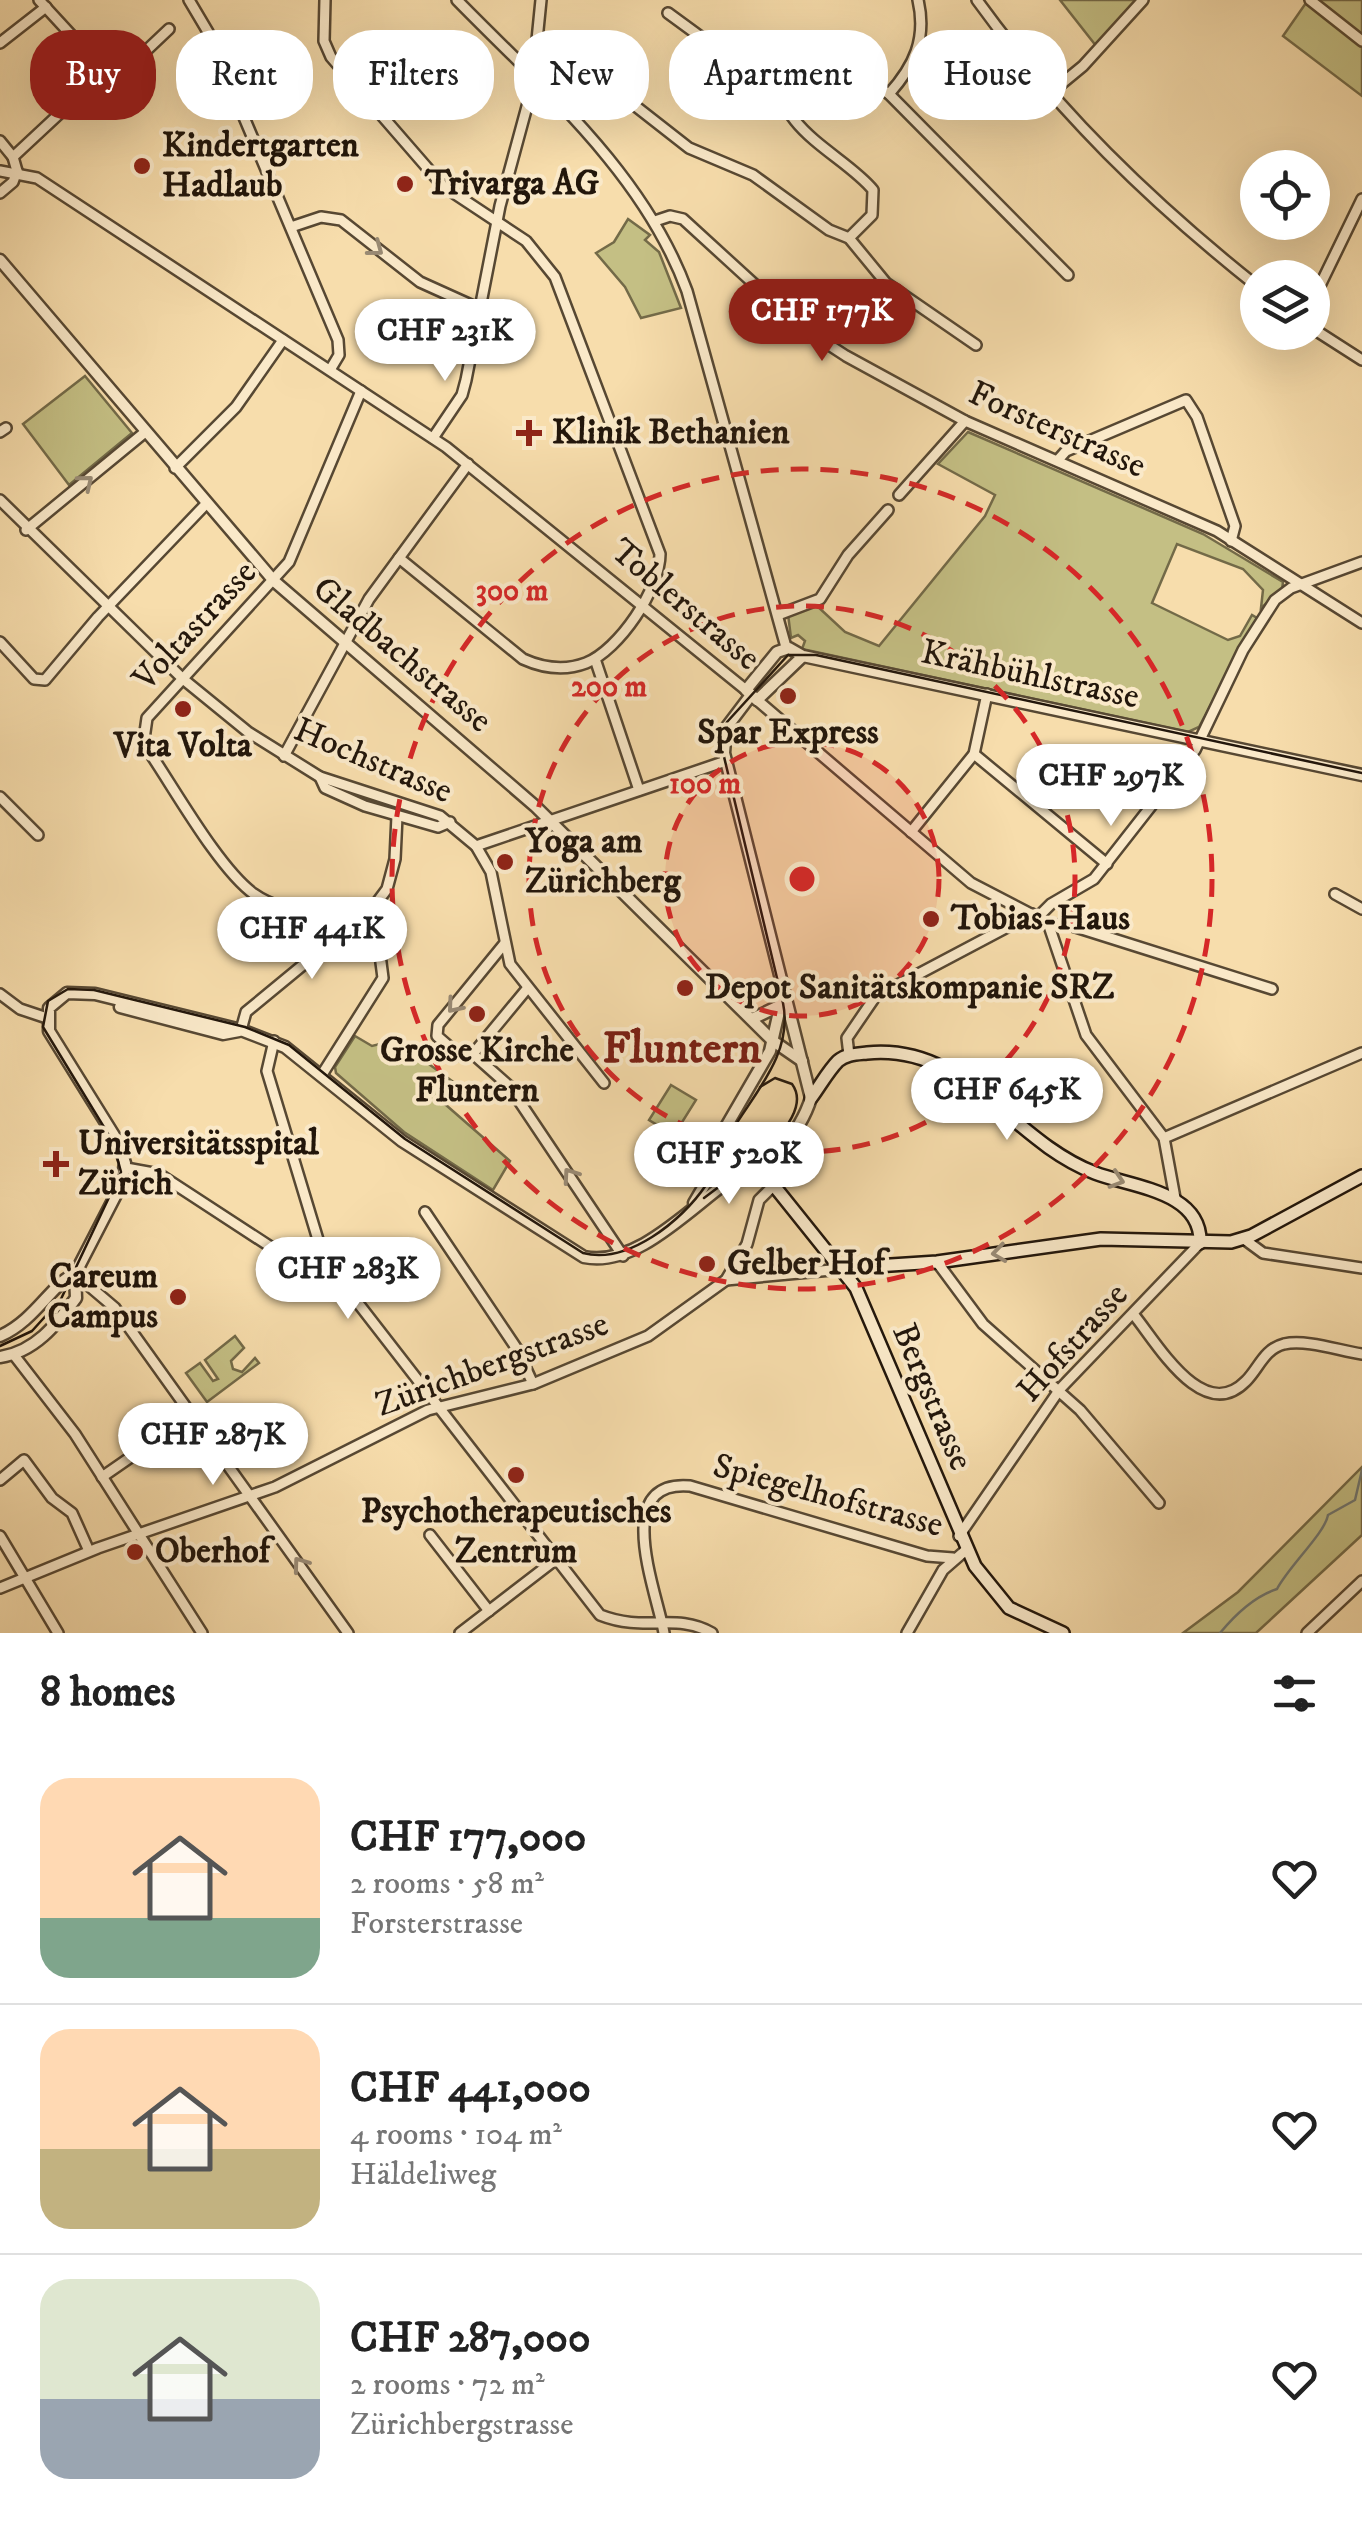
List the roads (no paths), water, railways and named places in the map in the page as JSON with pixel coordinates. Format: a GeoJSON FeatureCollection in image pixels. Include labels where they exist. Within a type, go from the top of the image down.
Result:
{"type":"FeatureCollection","features":[{"type":"Feature","properties":{"kind":"main road"},"geometry":{"type":"LineString","coordinates":[[812,1098],[837,1062],[848,1055],[896,1050],[929,1058],[977,1088],[1033,1138],[1064,1158],[1175,1198],[1196,1220],[1200,1242]]}},
{"type":"Feature","properties":{"kind":"main road","name":"Bergstrasse"},"geometry":{"type":"LineString","coordinates":[[753,1168],[845,1268],[966,1550],[1001,1600],[1030,1621],[1063,1633]]}},
{"type":"Feature","properties":{"kind":"main road"},"geometry":{"type":"LineString","coordinates":[[845,1268],[937,1262],[1101,1239],[1238,1241],[1362,1176]]}},
{"type":"Feature","properties":{"kind":"street"},"geometry":{"type":"LineString","coordinates":[[189,0],[208,32],[339,347],[330,370]]}},
{"type":"Feature","properties":{"kind":"street"},"geometry":{"type":"LineString","coordinates":[[324,0],[324,41],[331,57],[442,186],[535,250],[556,277],[660,554],[657,581],[642,605],[595,659],[569,668],[538,666],[523,659],[399,558]]}},
{"type":"Feature","properties":{"kind":"street"},"geometry":{"type":"LineString","coordinates":[[457,0],[514,59]]}},
{"type":"Feature","properties":{"kind":"street"},"geometry":{"type":"LineString","coordinates":[[538,30],[541,0]]}},
{"type":"Feature","properties":{"kind":"street"},"geometry":{"type":"LineString","coordinates":[[918,0],[921,20],[917,56],[889,94],[1068,275]]}},
{"type":"Feature","properties":{"kind":"street"},"geometry":{"type":"LineString","coordinates":[[977,0],[1000,30]]}},
{"type":"Feature","properties":{"kind":"street"},"geometry":{"type":"LineString","coordinates":[[1067,79],[1142,0]]}},
{"type":"Feature","properties":{"kind":"street"},"geometry":{"type":"LineString","coordinates":[[1310,0],[1362,41]]}},
{"type":"Feature","properties":{"kind":"street"},"geometry":{"type":"LineString","coordinates":[[0,43],[43,4],[67,30]]}},
{"type":"Feature","properties":{"kind":"street"},"geometry":{"type":"LineString","coordinates":[[668,13],[691,30]]}},
{"type":"Feature","properties":{"kind":"street"},"geometry":{"type":"LineString","coordinates":[[156,41],[169,29]]}},
{"type":"Feature","properties":{"kind":"street"},"geometry":{"type":"LineString","coordinates":[[1067,113],[1121,170],[1240,272]]}},
{"type":"Feature","properties":{"kind":"street"},"geometry":{"type":"LineString","coordinates":[[649,118],[689,148],[753,176],[828,230],[849,238],[886,283],[958,339],[976,346]]}},
{"type":"Feature","properties":{"kind":"street"},"geometry":{"type":"LineString","coordinates":[[13,158],[53,120]]}},
{"type":"Feature","properties":{"kind":"street"},"geometry":{"type":"LineString","coordinates":[[433,438],[462,395],[497,222],[526,120]]}},
{"type":"Feature","properties":{"kind":"street"},"geometry":{"type":"LineString","coordinates":[[0,1357],[14,1355],[40,1340],[66,1311],[79,1290],[76,1274],[126,1168],[118,1142],[52,1040],[47,1018],[52,1003],[66,993],[108,998],[274,1041],[323,1074],[402,1141],[563,1247],[592,1259],[623,1256],[753,1168],[790,1136],[812,1098],[796,1024],[782,999],[726,761],[726,728],[786,648],[778,615],[687,291],[655,221],[606,154],[573,120]]}},
{"type":"Feature","properties":{"kind":"street"},"geometry":{"type":"LineString","coordinates":[[799,120],[829,154],[866,182],[874,194],[872,214],[849,238]]}},
{"type":"Feature","properties":{"kind":"street"},"geometry":{"type":"LineString","coordinates":[[0,140],[13,158],[16,171],[13,182],[0,193]]}},
{"type":"Feature","properties":{"kind":"street"},"geometry":{"type":"LineString","coordinates":[[0,170],[16,171]]}},
{"type":"Feature","properties":{"kind":"street","name":"Toblerstrasse"},"geometry":{"type":"LineString","coordinates":[[16,171],[38,178],[433,438],[642,605],[990,896],[1036,915],[1050,926],[1086,1035],[1164,1138],[1175,1198]]}},
{"type":"Feature","properties":{"kind":"street"},"geometry":{"type":"LineString","coordinates":[[1330,265],[1362,199]]}},
{"type":"Feature","properties":{"kind":"street","name":"Forsterstrasse"},"geometry":{"type":"LineString","coordinates":[[655,221],[670,216],[683,220],[822,341],[965,421],[1231,541],[1362,623]]}},
{"type":"Feature","properties":{"kind":"street"},"geometry":{"type":"LineString","coordinates":[[292,227],[322,217],[341,220],[420,282],[482,310]]}},
{"type":"Feature","properties":{"kind":"street","name":"Gladbachstrasse"},"geometry":{"type":"LineString","coordinates":[[0,260],[274,581],[549,820],[773,1041],[802,1061]]}},
{"type":"Feature","properties":{"kind":"street"},"geometry":{"type":"LineString","coordinates":[[175,468],[236,407],[283,340]]}},
{"type":"Feature","properties":{"kind":"street"},"geometry":{"type":"LineString","coordinates":[[1330,340],[1362,360]]}},
{"type":"Feature","properties":{"kind":"street","name":"Voltastrasse"},"geometry":{"type":"LineString","coordinates":[[358,928],[285,910],[250,891],[148,750],[144,728],[147,718],[290,562],[361,391]]}},
{"type":"Feature","properties":{"kind":"street"},"geometry":{"type":"LineString","coordinates":[[1058,460],[1066,451],[1186,400],[1197,418],[1235,526],[1231,541]]}},
{"type":"Feature","properties":{"kind":"street"},"geometry":{"type":"LineString","coordinates":[[899,495],[965,421]]}},
{"type":"Feature","properties":{"kind":"street"},"geometry":{"type":"LineString","coordinates":[[26,530],[144,432]]}},
{"type":"Feature","properties":{"kind":"street"},"geometry":{"type":"LineString","coordinates":[[284,756],[344,644],[399,558],[468,464]]}},
{"type":"Feature","properties":{"kind":"street","name":"Hochstrasse"},"geometry":{"type":"LineString","coordinates":[[0,500],[26,530],[182,679],[284,756],[320,777],[427,810],[450,822],[476,846],[491,872],[510,964],[526,990],[604,1083]]}},
{"type":"Feature","properties":{"kind":"street"},"geometry":{"type":"LineString","coordinates":[[0,642],[38,685],[206,504]]}},
{"type":"Feature","properties":{"kind":"street"},"geometry":{"type":"LineString","coordinates":[[778,615],[820,599],[848,555],[888,510]]}},
{"type":"Feature","properties":{"kind":"street"},"geometry":{"type":"LineString","coordinates":[[848,1055],[847,1038],[875,997],[1089,884],[1199,741],[1252,633],[1276,600],[1300,584],[1362,562]]}},
{"type":"Feature","properties":{"kind":"street","name":"Krähbühlstrasse"},"geometry":{"type":"LineString","coordinates":[[786,648],[803,656],[1362,775]]}},
{"type":"Feature","properties":{"kind":"street"},"geometry":{"type":"LineString","coordinates":[[751,695],[803,656]]}},
{"type":"Feature","properties":{"kind":"street"},"geometry":{"type":"LineString","coordinates":[[595,659],[639,790]]}},
{"type":"Feature","properties":{"kind":"street"},"geometry":{"type":"LineString","coordinates":[[911,832],[974,754],[986,694]]}},
{"type":"Feature","properties":{"kind":"street"},"geometry":{"type":"LineString","coordinates":[[974,754],[1108,864]]}},
{"type":"Feature","properties":{"kind":"street"},"geometry":{"type":"LineString","coordinates":[[476,846],[726,761]]}},
{"type":"Feature","properties":{"kind":"street"},"geometry":{"type":"LineString","coordinates":[[320,777],[324,788],[398,816],[438,827],[450,822]]}},
{"type":"Feature","properties":{"kind":"street"},"geometry":{"type":"LineString","coordinates":[[0,798],[38,835]]}},
{"type":"Feature","properties":{"kind":"street"},"geometry":{"type":"LineString","coordinates":[[323,1074],[384,974],[380,948],[358,928],[388,889],[398,816]]}},
{"type":"Feature","properties":{"kind":"street"},"geometry":{"type":"LineString","coordinates":[[1334,894],[1362,909]]}},
{"type":"Feature","properties":{"kind":"street"},"geometry":{"type":"LineString","coordinates":[[241,1030],[246,1012],[343,932],[345,924]]}},
{"type":"Feature","properties":{"kind":"street"},"geometry":{"type":"LineString","coordinates":[[1050,926],[1066,924],[1272,988]]}},
{"type":"Feature","properties":{"kind":"street"},"geometry":{"type":"LineString","coordinates":[[505,943],[438,1024],[437,1036],[460,1056],[473,1054],[526,990]]}},
{"type":"Feature","properties":{"kind":"street"},"geometry":{"type":"LineString","coordinates":[[0,994],[20,1009],[47,1018]]}},
{"type":"Feature","properties":{"kind":"street"},"geometry":{"type":"LineString","coordinates":[[752,1019],[782,999]]}},
{"type":"Feature","properties":{"kind":"street"},"geometry":{"type":"LineString","coordinates":[[753,1168],[720,1157],[716,1148],[718,1136],[773,1041],[782,999]]}},
{"type":"Feature","properties":{"kind":"street"},"geometry":{"type":"LineString","coordinates":[[274,1041],[266,1071],[318,1243],[337,1276],[600,1615],[633,1629],[696,1625],[712,1633]]}},
{"type":"Feature","properties":{"kind":"street"},"geometry":{"type":"LineString","coordinates":[[1164,1138],[1362,1053]]}},
{"type":"Feature","properties":{"kind":"street"},"geometry":{"type":"LineString","coordinates":[[473,1054],[510,1086],[623,1256]]}},
{"type":"Feature","properties":{"kind":"street"},"geometry":{"type":"LineString","coordinates":[[690,1208],[720,1157]]}},
{"type":"Feature","properties":{"kind":"street"},"geometry":{"type":"LineString","coordinates":[[126,1168],[171,1181],[277,1251],[299,1252],[318,1243]]}},
{"type":"Feature","properties":{"kind":"street"},"geometry":{"type":"LineString","coordinates":[[726,1280],[746,1244],[758,1200],[772,1187]]}},
{"type":"Feature","properties":{"kind":"street"},"geometry":{"type":"LineString","coordinates":[[426,1212],[517,1349],[533,1384]]}},
{"type":"Feature","properties":{"kind":"street"},"geometry":{"type":"LineString","coordinates":[[1238,1241],[1263,1253],[1362,1268]]}},
{"type":"Feature","properties":{"kind":"street","name":"Hofstrasse"},"geometry":{"type":"LineString","coordinates":[[960,1536],[1060,1389],[1200,1242]]}},
{"type":"Feature","properties":{"kind":"street"},"geometry":{"type":"LineString","coordinates":[[937,1262],[982,1324],[1060,1389],[1159,1503]]}},
{"type":"Feature","properties":{"kind":"street"},"geometry":{"type":"LineString","coordinates":[[726,1280],[800,1276],[845,1268]]}},
{"type":"Feature","properties":{"kind":"street"},"geometry":{"type":"LineString","coordinates":[[0,1336],[28,1320],[61,1281],[76,1274]]}},
{"type":"Feature","properties":{"kind":"street"},"geometry":{"type":"LineString","coordinates":[[76,1274],[116,1308],[348,1633]]}},
{"type":"Feature","properties":{"kind":"street","name":"Zürichbergstrasse"},"geometry":{"type":"LineString","coordinates":[[0,1588],[139,1533],[251,1496],[418,1414],[533,1384],[648,1336],[726,1280]]}},
{"type":"Feature","properties":{"kind":"street"},"geometry":{"type":"LineString","coordinates":[[1134,1315],[1193,1385],[1214,1393],[1246,1382],[1266,1354],[1282,1344],[1362,1354]]}},
{"type":"Feature","properties":{"kind":"street"},"geometry":{"type":"LineString","coordinates":[[14,1355],[102,1476],[202,1633]]}},
{"type":"Feature","properties":{"kind":"street"},"geometry":{"type":"LineString","coordinates":[[102,1476],[192,1414]]}},
{"type":"Feature","properties":{"kind":"street"},"geometry":{"type":"LineString","coordinates":[[0,1480],[24,1460],[52,1498],[72,1513],[89,1552]]}},
{"type":"Feature","properties":{"kind":"street","name":"Spiegelhofstrasse"},"geometry":{"type":"LineString","coordinates":[[664,1630],[642,1526],[651,1500],[672,1487],[690,1486],[927,1556],[953,1558]]}},
{"type":"Feature","properties":{"kind":"street"},"geometry":{"type":"LineString","coordinates":[[430,1535],[488,1611]]}},
{"type":"Feature","properties":{"kind":"street"},"geometry":{"type":"LineString","coordinates":[[0,1536],[58,1633]]}},
{"type":"Feature","properties":{"kind":"street"},"geometry":{"type":"LineString","coordinates":[[906,1633],[953,1558],[966,1550]]}},
{"type":"Feature","properties":{"kind":"street"},"geometry":{"type":"LineString","coordinates":[[460,1633],[555,1560]]}},
{"type":"Feature","properties":{"kind":"street"},"geometry":{"type":"LineString","coordinates":[[1307,1633],[1362,1581]]}},
{"type":"Feature","properties":{"kind":"waterway"},"geometry":{"type":"LineString","coordinates":[[1220,1633],[1246,1607],[1277,1589],[1328,1515],[1355,1500],[1362,1470]]}},
{"type":"Feature","properties":{"kind":"tram line"},"geometry":{"type":"LineString","coordinates":[[0,1346],[32,1331],[61,1299],[121,1172],[113,1142],[43,1027],[48,1001],[68,989],[94,990],[245,1027],[289,1045],[405,1139],[583,1253],[617,1252],[668,1226],[706,1185],[729,1136],[771,1070],[783,1038],[783,1003],[720,740],[727,722],[788,655],[816,655],[1362,773]]}},
{"type":"Feature","properties":{"kind":"tram line"},"geometry":{"type":"LineString","coordinates":[[704,1198],[768,1147],[793,1115],[797,1099],[792,1084],[775,1078],[760,1087]]}},
{"type":"Feature","properties":{"kind":"place","name":"Kindertgarten Hadlaub"},"geometry":{"type":"Point","coordinates":[142,166]}},
{"type":"Feature","properties":{"kind":"place","name":"Trivarga AG"},"geometry":{"type":"Point","coordinates":[405,184]}},
{"type":"Feature","properties":{"kind":"place","name":"Klinik Bethanien"},"geometry":{"type":"Point","coordinates":[529,433]}},
{"type":"Feature","properties":{"kind":"place","name":"Spar Express"},"geometry":{"type":"Point","coordinates":[788,696]}},
{"type":"Feature","properties":{"kind":"place","name":"Vita Volta"},"geometry":{"type":"Point","coordinates":[183,709]}},
{"type":"Feature","properties":{"kind":"place","name":"Yoga am Zürichberg"},"geometry":{"type":"Point","coordinates":[505,862]}},
{"type":"Feature","properties":{"kind":"place","name":"Tobias-Haus"},"geometry":{"type":"Point","coordinates":[931,919]}},
{"type":"Feature","properties":{"kind":"place","name":"Depot Sanitätskompanie SRZ"},"geometry":{"type":"Point","coordinates":[685,988]}},
{"type":"Feature","properties":{"kind":"place","name":"Grosse Kirche Fluntern"},"geometry":{"type":"Point","coordinates":[477,1014]}},
{"type":"Feature","properties":{"kind":"place","name":"Universitätsspital Zürich"},"geometry":{"type":"Point","coordinates":[56,1164]}},
{"type":"Feature","properties":{"kind":"place","name":"Gelber Hof"},"geometry":{"type":"Point","coordinates":[707,1264]}},
{"type":"Feature","properties":{"kind":"place","name":"Careum Campus"},"geometry":{"type":"Point","coordinates":[178,1297]}},
{"type":"Feature","properties":{"kind":"place","name":"Psychotherapeutisches Zentrum"},"geometry":{"type":"Point","coordinates":[516,1475]}},
{"type":"Feature","properties":{"kind":"place","name":"Oberhof"},"geometry":{"type":"Point","coordinates":[135,1552]}},
{"type":"Feature","properties":{"kind":"district","name":"Fluntern"},"geometry":{"type":"Point","coordinates":[682,1049]}}]}
